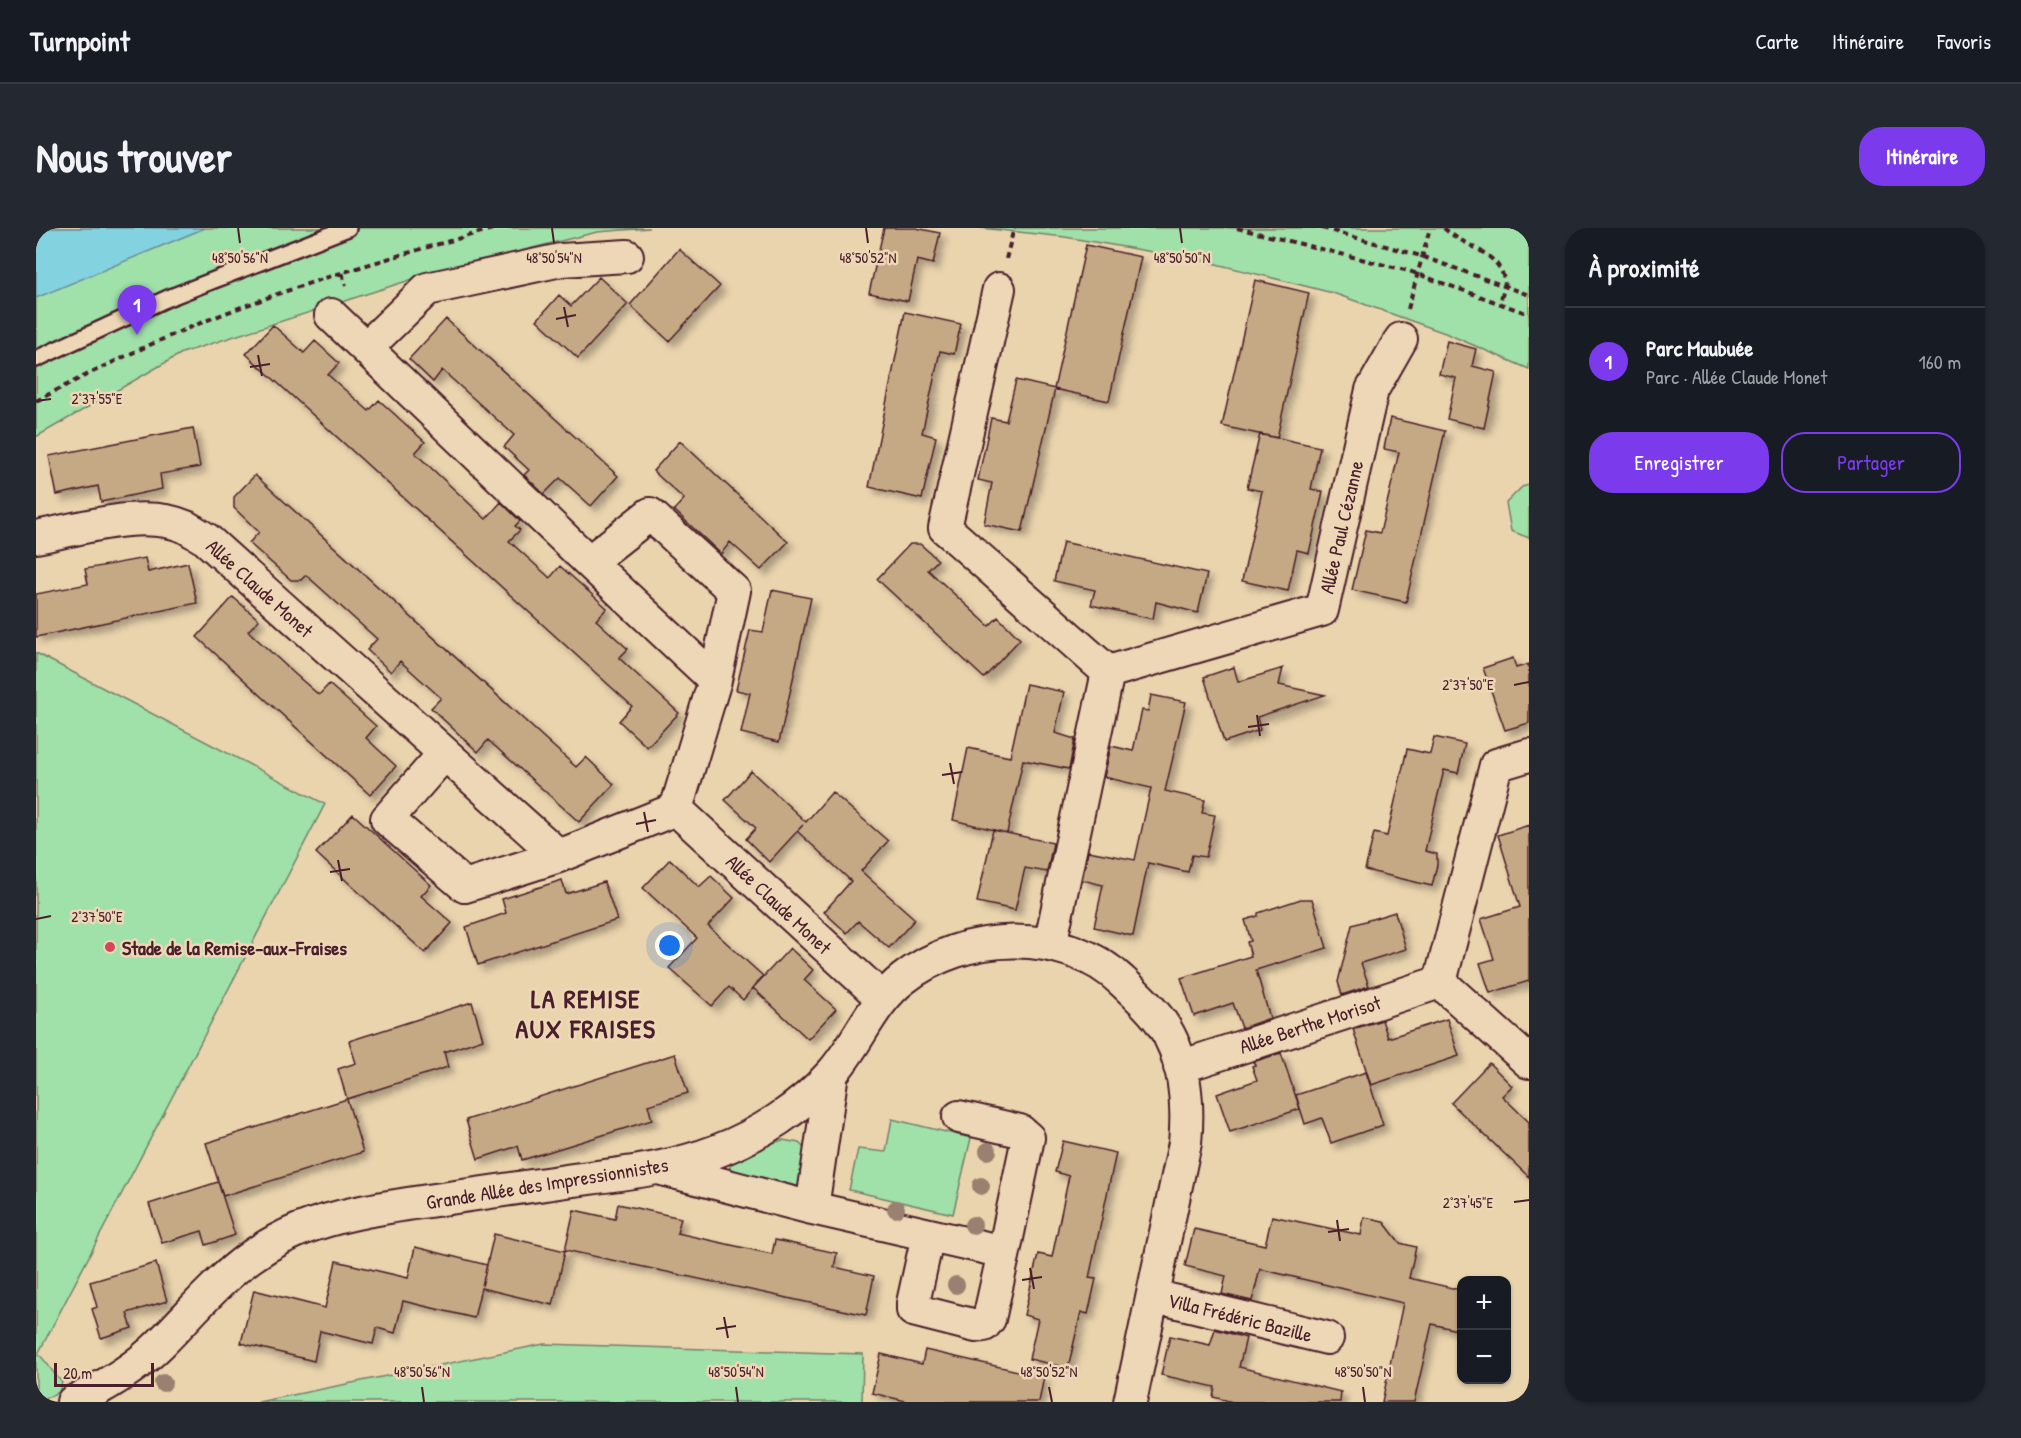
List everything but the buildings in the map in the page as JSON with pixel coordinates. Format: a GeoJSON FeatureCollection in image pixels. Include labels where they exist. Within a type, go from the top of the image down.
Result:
{"type":"FeatureCollection","features":[{"type":"Feature","properties":{"kind":"street"},"geometry":{"type":"LineString","coordinates":[[366,348],[427,289],[561,260],[627,256]]}},
{"type":"Feature","properties":{"kind":"street"},"geometry":{"type":"LineString","coordinates":[[999,289],[945,528],[1108,672],[1050,945]]}},
{"type":"Feature","properties":{"kind":"street"},"geometry":{"type":"LineString","coordinates":[[332,315],[715,680]]}},
{"type":"Feature","properties":{"kind":"street","name":"Allée Paul Cézanne"},"geometry":{"type":"LineString","coordinates":[[1108,672],[1322,610],[1372,390],[1401,339]]}},
{"type":"Feature","properties":{"kind":"street"},"geometry":{"type":"LineString","coordinates":[[444,754],[387,819],[465,886],[559,856],[676,809],[715,680],[734,591],[650,514],[589,562]]}},
{"type":"Feature","properties":{"kind":"street","name":"Allée Claude Monet"},"geometry":{"type":"LineString","coordinates":[[36,537],[144,519],[185,527],[206,539],[559,856]]}},
{"type":"Feature","properties":{"kind":"street"},"geometry":{"type":"LineString","coordinates":[[1529,754],[1496,765],[1440,982],[1529,1062]]}},
{"type":"Feature","properties":{"kind":"street","name":"Allée Claude Monet"},"geometry":{"type":"LineString","coordinates":[[676,809],[883,999]]}},
{"type":"Feature","properties":{"kind":"street","name":"Grande Allée des Impressionnistes"},"geometry":{"type":"LineString","coordinates":[[73,1402],[109,1383],[158,1346],[219,1282],[242,1263],[297,1231],[357,1211],[662,1168],[718,1150],[763,1129],[802,1101],[832,1073],[883,999],[903,979],[929,962],[958,950],[1021,941],[1050,945],[1086,957],[1118,976],[1162,1024],[1180,1067],[1186,1097],[1185,1143],[1130,1402]]}},
{"type":"Feature","properties":{"kind":"street","name":"Allée Berthe Morisot"},"geometry":{"type":"LineString","coordinates":[[1180,1067],[1440,982]]}},
{"type":"Feature","properties":{"kind":"street"},"geometry":{"type":"LineString","coordinates":[[812,1208],[832,1073]]}},
{"type":"Feature","properties":{"kind":"street"},"geometry":{"type":"LineString","coordinates":[[928,1235],[913,1310],[921,1314],[976,1326],[984,1325],[989,1319],[1028,1138],[1020,1131],[959,1117]]}},
{"type":"Feature","properties":{"kind":"street"},"geometry":{"type":"LineString","coordinates":[[662,1168],[812,1208],[1004,1252]]}},
{"type":"Feature","properties":{"kind":"street","name":"Villa Frédéric Bazille"},"geometry":{"type":"LineString","coordinates":[[1153,1296],[1327,1338]]}},
{"type":"Feature","properties":{"kind":"lane"},"geometry":{"type":"LineString","coordinates":[[36,359],[168,298],[348,228]]}},
{"type":"Feature","properties":{"kind":"path"},"geometry":{"type":"LineString","coordinates":[[36,400],[151,346],[261,300],[342,273],[496,228]]}},
{"type":"Feature","properties":{"kind":"path"},"geometry":{"type":"LineString","coordinates":[[1237,228],[1417,273],[1529,314]]}},
{"type":"Feature","properties":{"kind":"path"},"geometry":{"type":"LineString","coordinates":[[1322,228],[1421,256],[1529,296]]}},
{"type":"Feature","properties":{"kind":"path"},"geometry":{"type":"LineString","coordinates":[[1414,286],[1430,228]]}},
{"type":"Feature","properties":{"kind":"path"},"geometry":{"type":"LineString","coordinates":[[1444,228],[1450,234],[1487,255],[1500,270],[1505,280],[1500,302]]}},
{"type":"Feature","properties":{"kind":"green space"},"geometry":{"type":"Polygon","coordinates":[[[36,228],[650,228],[597,232],[435,272],[182,353],[36,437],[36,228]]]}},
{"type":"Feature","properties":{"kind":"green space"},"geometry":{"type":"Polygon","coordinates":[[[980,228],[1529,228],[1529,369],[1445,333],[1333,293],[1200,260],[1065,237],[980,228]]]}},
{"type":"Feature","properties":{"kind":"green space"},"geometry":{"type":"Polygon","coordinates":[[[1529,485],[1529,538],[1511,531],[1506,503],[1522,487],[1529,485]]]}},
{"type":"Feature","properties":{"kind":"green space"},"geometry":{"type":"Polygon","coordinates":[[[36,653],[325,804],[38,1354],[62,1382],[59,1392],[36,1400],[36,653]]]}},
{"type":"Feature","properties":{"kind":"green space"},"geometry":{"type":"Polygon","coordinates":[[[892,1119],[971,1138],[953,1214],[849,1190],[858,1149],[886,1152],[892,1119]]]}},
{"type":"Feature","properties":{"kind":"green space"},"geometry":{"type":"Polygon","coordinates":[[[783,1140],[799,1143],[808,1152],[802,1182],[792,1189],[729,1171],[731,1162],[766,1145],[783,1140]]]}},
{"type":"Feature","properties":{"kind":"green space"},"geometry":{"type":"Polygon","coordinates":[[[544,1344],[863,1354],[862,1402],[258,1402],[544,1344]]]}},
{"type":"Feature","properties":{"kind":"water"},"geometry":{"type":"Polygon","coordinates":[[[36,228],[205,228],[36,298],[36,228]]]}},
{"type":"Feature","properties":{"kind":"place","name":"Parc Maubuée"},"geometry":{"type":"Point","coordinates":[137,335]}},
{"type":"Feature","properties":{"kind":"place","name":"Stade de la Remise-aux-Fraises"},"geometry":{"type":"Point","coordinates":[110,947]}},
{"type":"Feature","properties":{"kind":"district","name":"LA REMISE AUX FRAISES"},"geometry":{"type":"Point","coordinates":[586,1013]}}]}
